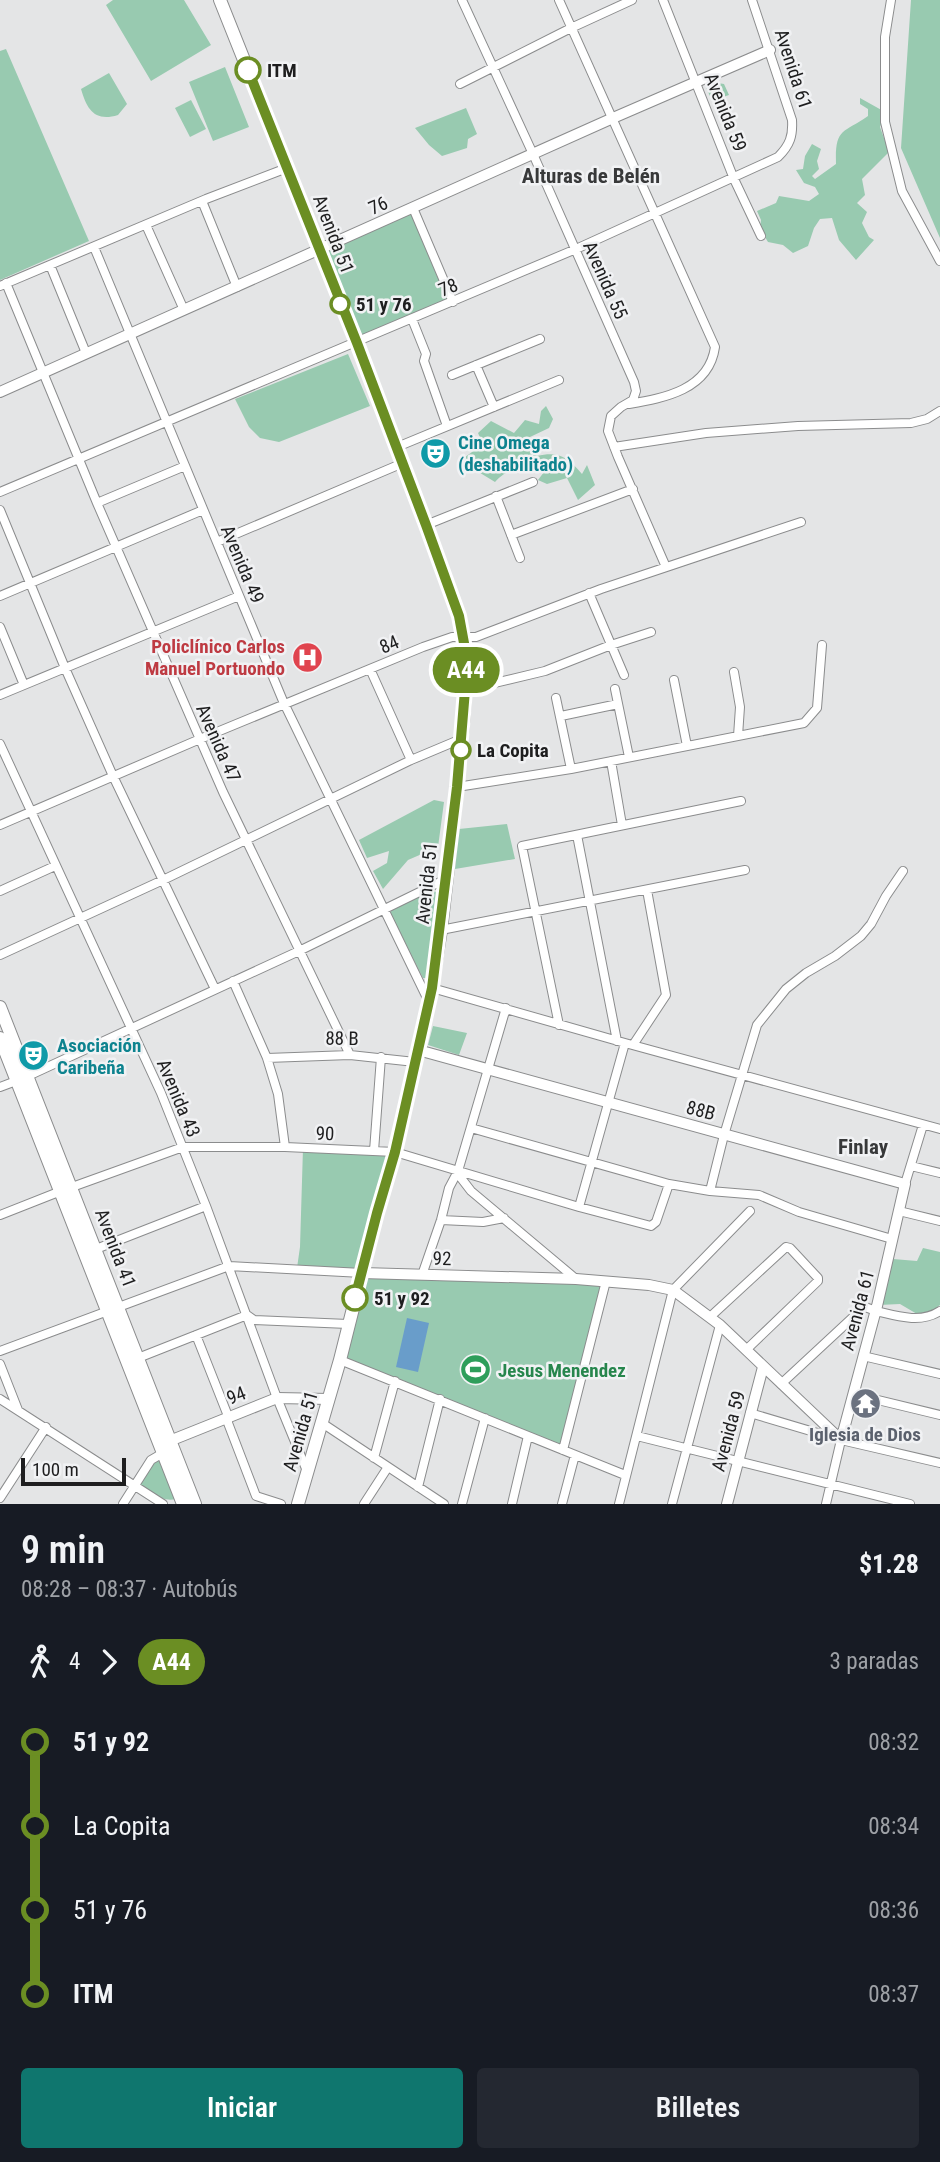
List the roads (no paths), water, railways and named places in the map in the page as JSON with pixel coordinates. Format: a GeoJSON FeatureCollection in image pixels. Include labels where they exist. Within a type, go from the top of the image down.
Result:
{"type":"FeatureCollection","features":[{"type":"Feature","properties":{"kind":"main road","name":"Avenida 51"},"geometry":{"type":"LineString","coordinates":[[220,0],[397,447],[457,609],[466,654],[457,787],[432,988],[395,1152],[340,1360],[298,1504]]}},
{"type":"Feature","properties":{"kind":"main road","name":"Avenida 41"},"geometry":{"type":"LineString","coordinates":[[0,1007],[22,1079],[165,1446],[195,1504]]}},
{"type":"Feature","properties":{"kind":"main road","name":"Avenida 41"},"geometry":{"type":"LineString","coordinates":[[0,1038],[22,1079]]}},
{"type":"Feature","properties":{"kind":"main road","name":"Avenida 41"},"geometry":{"type":"LineString","coordinates":[[66,1189],[96,1249],[113,1309],[138,1358],[183,1504]]}},
{"type":"Feature","properties":{"kind":"street","name":"Avenida 55"},"geometry":{"type":"LineString","coordinates":[[462,0],[634,382],[635,396],[628,405]]}},
{"type":"Feature","properties":{"kind":"street"},"geometry":{"type":"LineString","coordinates":[[559,0],[715,347],[707,371],[693,385],[664,398],[621,407],[611,416],[609,423],[608,431],[614,447],[666,567]]}},
{"type":"Feature","properties":{"kind":"street"},"geometry":{"type":"LineString","coordinates":[[460,83],[632,0]]}},
{"type":"Feature","properties":{"kind":"street","name":"Avenida 59"},"geometry":{"type":"LineString","coordinates":[[663,0],[734,179],[761,236]]}},
{"type":"Feature","properties":{"kind":"street","name":"Avenida 61"},"geometry":{"type":"LineString","coordinates":[[752,0],[792,120],[792,138],[787,148]]}},
{"type":"Feature","properties":{"kind":"street"},"geometry":{"type":"LineString","coordinates":[[891,0],[885,37],[886,122],[902,191],[940,261]]}},
{"type":"Feature","properties":{"kind":"street","name":"76"},"geometry":{"type":"LineString","coordinates":[[0,392],[770,50]]}},
{"type":"Feature","properties":{"kind":"street","name":"78"},"geometry":{"type":"LineString","coordinates":[[0,492],[576,250],[770,162],[787,148]]}},
{"type":"Feature","properties":{"kind":"street"},"geometry":{"type":"LineString","coordinates":[[3,285],[287,168]]}},
{"type":"Feature","properties":{"kind":"street"},"geometry":{"type":"LineString","coordinates":[[202,201],[237,287]]}},
{"type":"Feature","properties":{"kind":"street"},"geometry":{"type":"LineString","coordinates":[[413,208],[453,302]]}},
{"type":"Feature","properties":{"kind":"street"},"geometry":{"type":"LineString","coordinates":[[146,225],[184,310]]}},
{"type":"Feature","properties":{"kind":"street","name":"Avenida 49"},"geometry":{"type":"LineString","coordinates":[[94,247],[285,704],[429,1002]]}},
{"type":"Feature","properties":{"kind":"street"},"geometry":{"type":"LineString","coordinates":[[50,265],[86,353]]}},
{"type":"Feature","properties":{"kind":"street","name":"Avenida 47"},"geometry":{"type":"LineString","coordinates":[[3,285],[44,372],[97,503],[245,840],[350,1055]]}},
{"type":"Feature","properties":{"kind":"street"},"geometry":{"type":"LineString","coordinates":[[412,319],[426,354],[424,360],[447,426]]}},
{"type":"Feature","properties":{"kind":"street"},"geometry":{"type":"LineString","coordinates":[[452,375],[540,339]]}},
{"type":"Feature","properties":{"kind":"street"},"geometry":{"type":"LineString","coordinates":[[476,365],[494,407]]}},
{"type":"Feature","properties":{"kind":"street"},"geometry":{"type":"LineString","coordinates":[[397,447],[559,380]]}},
{"type":"Feature","properties":{"kind":"street"},"geometry":{"type":"LineString","coordinates":[[614,447],[706,433],[798,426],[911,424],[940,411]]}},
{"type":"Feature","properties":{"kind":"street"},"geometry":{"type":"LineString","coordinates":[[217,542],[403,463]]}},
{"type":"Feature","properties":{"kind":"street"},"geometry":{"type":"LineString","coordinates":[[97,503],[185,466]]}},
{"type":"Feature","properties":{"kind":"street"},"geometry":{"type":"LineString","coordinates":[[426,525],[533,482]]}},
{"type":"Feature","properties":{"kind":"street"},"geometry":{"type":"LineString","coordinates":[[511,535],[633,489]]}},
{"type":"Feature","properties":{"kind":"street"},"geometry":{"type":"LineString","coordinates":[[496,496],[520,558]]}},
{"type":"Feature","properties":{"kind":"street"},"geometry":{"type":"LineString","coordinates":[[0,510],[113,776],[215,989]]}},
{"type":"Feature","properties":{"kind":"street"},"geometry":{"type":"LineString","coordinates":[[0,596],[203,510]]}},
{"type":"Feature","properties":{"kind":"street","name":"84"},"geometry":{"type":"LineString","coordinates":[[0,825],[200,739],[452,637],[476,637],[589,593],[801,522]]}},
{"type":"Feature","properties":{"kind":"street"},"geometry":{"type":"LineString","coordinates":[[589,593],[624,675]]}},
{"type":"Feature","properties":{"kind":"street"},"geometry":{"type":"LineString","coordinates":[[0,695],[239,596]]}},
{"type":"Feature","properties":{"kind":"street"},"geometry":{"type":"LineString","coordinates":[[0,627],[24,685]]}},
{"type":"Feature","properties":{"kind":"street"},"geometry":{"type":"LineString","coordinates":[[465,690],[545,671],[651,632]]}},
{"type":"Feature","properties":{"kind":"street"},"geometry":{"type":"LineString","coordinates":[[457,787],[571,769],[804,723],[817,708],[822,645]]}},
{"type":"Feature","properties":{"kind":"street"},"geometry":{"type":"LineString","coordinates":[[370,669],[411,760]]}},
{"type":"Feature","properties":{"kind":"street"},"geometry":{"type":"LineString","coordinates":[[734,672],[740,707],[738,736]]}},
{"type":"Feature","properties":{"kind":"street"},"geometry":{"type":"LineString","coordinates":[[674,680],[687,746]]}},
{"type":"Feature","properties":{"kind":"street"},"geometry":{"type":"LineString","coordinates":[[615,689],[629,757]]}},
{"type":"Feature","properties":{"kind":"street"},"geometry":{"type":"LineString","coordinates":[[556,698],[571,769]]}},
{"type":"Feature","properties":{"kind":"street"},"geometry":{"type":"LineString","coordinates":[[561,716],[618,704]]}},
{"type":"Feature","properties":{"kind":"street"},"geometry":{"type":"LineString","coordinates":[[0,955],[163,880],[411,760],[461,739]]}},
{"type":"Feature","properties":{"kind":"street","name":"Avenida 43"},"geometry":{"type":"LineString","coordinates":[[0,744],[132,1028],[183,1147],[308,1473]]}},
{"type":"Feature","properties":{"kind":"street"},"geometry":{"type":"LineString","coordinates":[[611,761],[622,825]]}},
{"type":"Feature","properties":{"kind":"street"},"geometry":{"type":"LineString","coordinates":[[559,1025],[522,846],[741,802]]}},
{"type":"Feature","properties":{"kind":"street"},"geometry":{"type":"LineString","coordinates":[[578,835],[625,1043]]}},
{"type":"Feature","properties":{"kind":"street"},"geometry":{"type":"LineString","coordinates":[[0,891],[55,866]]}},
{"type":"Feature","properties":{"kind":"street"},"geometry":{"type":"LineString","coordinates":[[441,930],[745,870]]}},
{"type":"Feature","properties":{"kind":"street"},"geometry":{"type":"LineString","coordinates":[[710,1191],[757,1026],[786,989],[861,936],[871,925],[903,871]]}},
{"type":"Feature","properties":{"kind":"street"},"geometry":{"type":"LineString","coordinates":[[0,1087],[299,951],[446,879]]}},
{"type":"Feature","properties":{"kind":"street"},"geometry":{"type":"LineString","coordinates":[[579,1207],[625,1043],[666,995],[647,890]]}},
{"type":"Feature","properties":{"kind":"street"},"geometry":{"type":"LineString","coordinates":[[233,981],[267,1058],[278,1094],[285,1147]]}},
{"type":"Feature","properties":{"kind":"street"},"geometry":{"type":"LineString","coordinates":[[432,988],[940,1129]]}},
{"type":"Feature","properties":{"kind":"street"},"geometry":{"type":"LineString","coordinates":[[422,1275],[449,1188],[458,1171],[506,1008]]}},
{"type":"Feature","properties":{"kind":"street","name":"88 B"},"geometry":{"type":"LineString","coordinates":[[267,1058],[417,1056],[488,1070]]}},
{"type":"Feature","properties":{"kind":"street"},"geometry":{"type":"LineString","coordinates":[[374,1151],[382,1058]]}},
{"type":"Feature","properties":{"kind":"street","name":"88B"},"geometry":{"type":"LineString","coordinates":[[488,1070],[905,1184]]}},
{"type":"Feature","properties":{"kind":"street","name":"Avenida 61"},"geometry":{"type":"LineString","coordinates":[[826,1504],[905,1184],[923,1125]]}},
{"type":"Feature","properties":{"kind":"street"},"geometry":{"type":"LineString","coordinates":[[471,1128],[669,1184],[759,1195],[799,1212],[892,1239]]}},
{"type":"Feature","properties":{"kind":"street","name":"90"},"geometry":{"type":"LineString","coordinates":[[0,1215],[183,1147],[285,1147],[395,1152],[651,1226],[656,1222],[669,1184]]}},
{"type":"Feature","properties":{"kind":"street"},"geometry":{"type":"LineString","coordinates":[[911,1166],[940,1173]]}},
{"type":"Feature","properties":{"kind":"street"},"geometry":{"type":"LineString","coordinates":[[458,1171],[471,1191],[576,1279]]}},
{"type":"Feature","properties":{"kind":"street"},"geometry":{"type":"LineString","coordinates":[[96,1249],[206,1206]]}},
{"type":"Feature","properties":{"kind":"street"},"geometry":{"type":"LineString","coordinates":[[899,1210],[940,1221]]}},
{"type":"Feature","properties":{"kind":"street"},"geometry":{"type":"LineString","coordinates":[[618,1504],[673,1290],[750,1211]]}},
{"type":"Feature","properties":{"kind":"street"},"geometry":{"type":"LineString","coordinates":[[441,1220],[483,1222],[504,1219]]}},
{"type":"Feature","properties":{"kind":"street"},"geometry":{"type":"LineString","coordinates":[[710,1317],[786,1247],[790,1248],[818,1281],[746,1350]]}},
{"type":"Feature","properties":{"kind":"street","name":"92"},"geometry":{"type":"LineString","coordinates":[[0,1351],[229,1266],[576,1279],[649,1285],[673,1290],[720,1325],[841,1440]]}},
{"type":"Feature","properties":{"kind":"street"},"geometry":{"type":"LineString","coordinates":[[563,1450],[606,1281]]}},
{"type":"Feature","properties":{"kind":"street"},"geometry":{"type":"LineString","coordinates":[[781,1384],[864,1307],[920,1318],[940,1311]]}},
{"type":"Feature","properties":{"kind":"street"},"geometry":{"type":"LineString","coordinates":[[138,1358],[247,1315],[254,1320],[348,1324]]}},
{"type":"Feature","properties":{"kind":"street"},"geometry":{"type":"LineString","coordinates":[[672,1504],[720,1325]]}},
{"type":"Feature","properties":{"kind":"street"},"geometry":{"type":"LineString","coordinates":[[196,1335],[256,1496],[281,1504]]}},
{"type":"Feature","properties":{"kind":"street"},"geometry":{"type":"LineString","coordinates":[[863,1356],[940,1374]]}},
{"type":"Feature","properties":{"kind":"street"},"geometry":{"type":"LineString","coordinates":[[340,1360],[625,1475]]}},
{"type":"Feature","properties":{"kind":"street"},"geometry":{"type":"LineString","coordinates":[[0,1364],[18,1410]]}},
{"type":"Feature","properties":{"kind":"street","name":"Avenida 59"},"geometry":{"type":"LineString","coordinates":[[727,1504],[763,1367]]}},
{"type":"Feature","properties":{"kind":"street"},"geometry":{"type":"LineString","coordinates":[[374,1458],[395,1381]]}},
{"type":"Feature","properties":{"kind":"street"},"geometry":{"type":"LineString","coordinates":[[853,1394],[940,1415]]}},
{"type":"Feature","properties":{"kind":"street","name":"94"},"geometry":{"type":"LineString","coordinates":[[165,1446],[228,1416],[277,1398],[329,1399]]}},
{"type":"Feature","properties":{"kind":"street"},"geometry":{"type":"LineString","coordinates":[[0,1399],[163,1504]]}},
{"type":"Feature","properties":{"kind":"street"},"geometry":{"type":"LineString","coordinates":[[418,1487],[440,1399]]}},
{"type":"Feature","properties":{"kind":"street"},"geometry":{"type":"LineString","coordinates":[[750,1413],[841,1440],[940,1463]]}},
{"type":"Feature","properties":{"kind":"street"},"geometry":{"type":"LineString","coordinates":[[462,1504],[485,1418]]}},
{"type":"Feature","properties":{"kind":"street"},"geometry":{"type":"LineString","coordinates":[[322,1423],[444,1504]]}},
{"type":"Feature","properties":{"kind":"street"},"geometry":{"type":"LineString","coordinates":[[0,1498],[46,1427]]}},
{"type":"Feature","properties":{"kind":"street"},"geometry":{"type":"LineString","coordinates":[[512,1504],[528,1436]]}},
{"type":"Feature","properties":{"kind":"street"},"geometry":{"type":"LineString","coordinates":[[637,1436],[910,1504]]}},
{"type":"Feature","properties":{"kind":"street"},"geometry":{"type":"LineString","coordinates":[[123,1504],[151,1460],[165,1446]]}},
{"type":"Feature","properties":{"kind":"street"},"geometry":{"type":"LineString","coordinates":[[301,1455],[307,1456],[314,1452]]}},
{"type":"Feature","properties":{"kind":"street"},"geometry":{"type":"LineString","coordinates":[[562,1504],[575,1455]]}},
{"type":"Feature","properties":{"kind":"street"},"geometry":{"type":"LineString","coordinates":[[364,1504],[388,1467]]}},
{"type":"Feature","properties":{"kind":"water"},"geometry":{"type":"Polygon","coordinates":[[[407,1318],[429,1323],[418,1372],[396,1367],[407,1318]]]}},
{"type":"Feature","properties":{"kind":"place","name":"ITM"},"geometry":{"type":"Point","coordinates":[248,70]}},
{"type":"Feature","properties":{"kind":"place","name":"51 y 76"},"geometry":{"type":"Point","coordinates":[340,304]}},
{"type":"Feature","properties":{"kind":"place","name":"Cine Omega (deshabilitado)"},"geometry":{"type":"Point","coordinates":[435,453]}},
{"type":"Feature","properties":{"kind":"place","name":"Policlínico Carlos Manuel Portuondo"},"geometry":{"type":"Point","coordinates":[308,657]}},
{"type":"Feature","properties":{"kind":"place","name":"La Copita"},"geometry":{"type":"Point","coordinates":[461,750]}},
{"type":"Feature","properties":{"kind":"place","name":"Asociación Caribeña"},"geometry":{"type":"Point","coordinates":[34,1056]}},
{"type":"Feature","properties":{"kind":"place","name":"51 y 92"},"geometry":{"type":"Point","coordinates":[355,1298]}},
{"type":"Feature","properties":{"kind":"place","name":"Jesus Menendez"},"geometry":{"type":"Point","coordinates":[475,1370]}},
{"type":"Feature","properties":{"kind":"place","name":"Iglesia de Dios"},"geometry":{"type":"Point","coordinates":[865,1403]}},
{"type":"Feature","properties":{"kind":"district","name":"Alturas de Belén"},"geometry":{"type":"Point","coordinates":[591,176]}},
{"type":"Feature","properties":{"kind":"district","name":"Finlay"},"geometry":{"type":"Point","coordinates":[863,1147]}}]}
